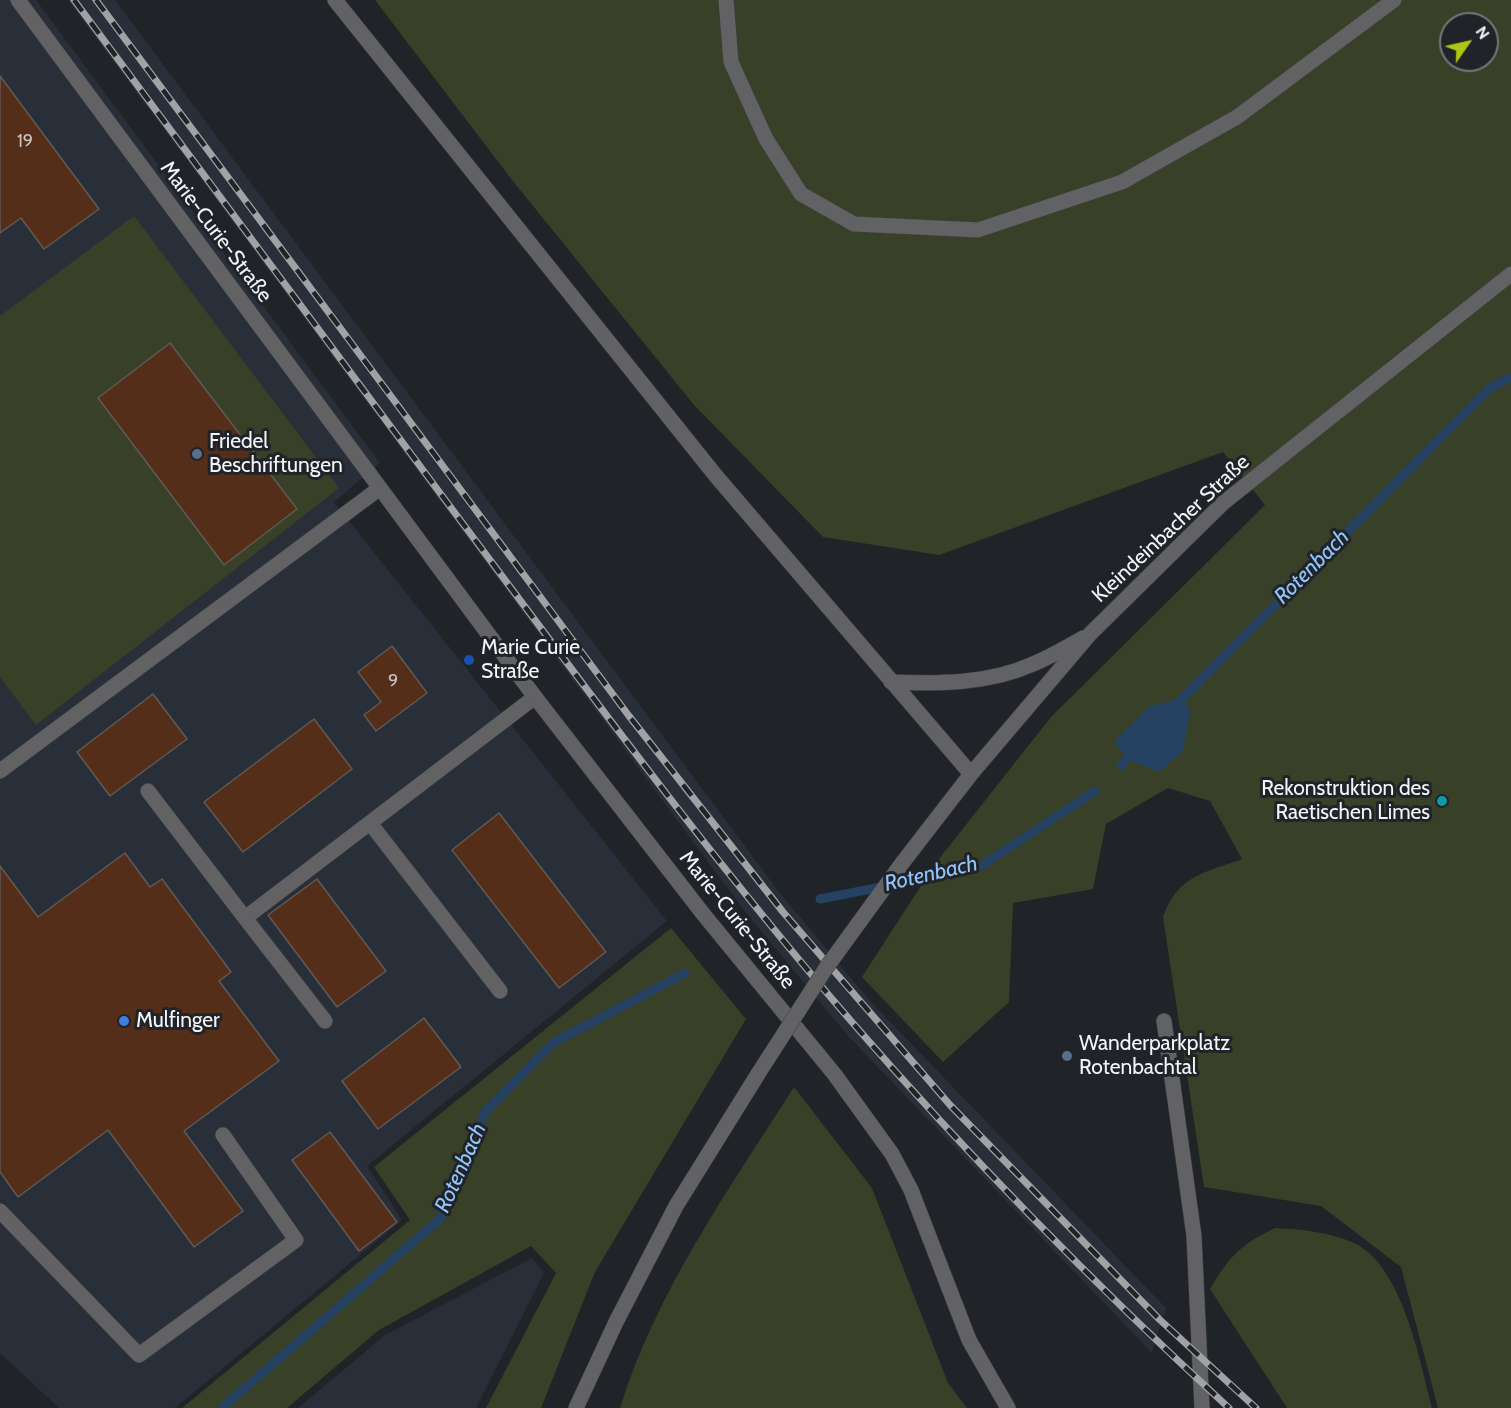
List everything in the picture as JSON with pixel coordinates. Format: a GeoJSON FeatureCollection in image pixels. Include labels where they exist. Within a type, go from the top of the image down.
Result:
{"type":"FeatureCollection","features":[{"type":"Feature","properties":{"kind":"street","name":"Marie-Curie-Straße"},"geometry":{"type":"LineString","coordinates":[[18,0],[535,697],[704,915],[835,1075],[892,1154],[911,1190],[969,1340],[1008,1408]]}},
{"type":"Feature","properties":{"kind":"street"},"geometry":{"type":"LineString","coordinates":[[335,0],[709,467],[971,774]]}},
{"type":"Feature","properties":{"kind":"street"},"geometry":{"type":"LineString","coordinates":[[726,0],[731,62],[766,140],[801,194],[854,224],[978,230],[1122,182],[1237,117],[1394,0]]}},
{"type":"Feature","properties":{"kind":"street","name":"Kleindeinbacher Straße"},"geometry":{"type":"LineString","coordinates":[[576,1408],[616,1322],[676,1206],[758,1074],[826,968],[971,774],[1090,634],[1223,503],[1511,274]]}},
{"type":"Feature","properties":{"kind":"street"},"geometry":{"type":"LineString","coordinates":[[0,771],[380,488]]}},
{"type":"Feature","properties":{"kind":"street"},"geometry":{"type":"LineString","coordinates":[[891,682],[941,684],[984,678],[1032,665],[1090,634]]}},
{"type":"Feature","properties":{"kind":"street"},"geometry":{"type":"LineString","coordinates":[[245,918],[535,697]]}},
{"type":"Feature","properties":{"kind":"street"},"geometry":{"type":"LineString","coordinates":[[148,791],[325,1021]]}},
{"type":"Feature","properties":{"kind":"street"},"geometry":{"type":"LineString","coordinates":[[370,823],[500,991]]}},
{"type":"Feature","properties":{"kind":"street"},"geometry":{"type":"LineString","coordinates":[[1164,1021],[1194,1236],[1202,1408]]}},
{"type":"Feature","properties":{"kind":"street"},"geometry":{"type":"LineString","coordinates":[[0,1211],[139,1355],[296,1240],[223,1135]]}},
{"type":"Feature","properties":{"kind":"shaded area"},"geometry":{"type":"Polygon","coordinates":[[[0,0],[36,0],[380,463],[334,502],[667,921],[367,1166],[402,1220],[175,1408],[59,1408],[0,1353],[0,0]]]}},
{"type":"Feature","properties":{"kind":"shaded area"},"geometry":{"type":"Polygon","coordinates":[[[68,0],[115,0],[779,892],[873,1004],[1166,1308],[1152,1353],[848,1036],[743,909],[68,0]]]}},
{"type":"Feature","properties":{"kind":"shaded area"},"geometry":{"type":"Polygon","coordinates":[[[532,1258],[544,1273],[476,1408],[298,1408],[385,1335],[532,1258]]]}},
{"type":"Feature","properties":{"kind":"green space"},"geometry":{"type":"Polygon","coordinates":[[[375,0],[1511,0],[1511,1408],[1438,1408],[1401,1267],[1321,1206],[1204,1187],[1163,917],[1176,892],[1185,884],[1204,872],[1242,859],[1210,801],[1168,788],[1106,824],[1093,889],[1013,903],[1009,1002],[943,1062],[862,977],[935,864],[1051,717],[1265,505],[1223,452],[939,555],[823,537],[694,405],[512,180],[375,0]]]}},
{"type":"Feature","properties":{"kind":"green space"},"geometry":{"type":"Polygon","coordinates":[[[134,216],[339,488],[36,725],[0,677],[0,316],[134,216]]]}},
{"type":"Feature","properties":{"kind":"green space"},"geometry":{"type":"Polygon","coordinates":[[[671,928],[746,1019],[595,1272],[541,1408],[486,1408],[556,1273],[531,1246],[379,1330],[287,1408],[182,1408],[410,1220],[374,1167],[671,928]]]}},
{"type":"Feature","properties":{"kind":"green space"},"geometry":{"type":"Polygon","coordinates":[[[794,1087],[872,1188],[948,1383],[967,1408],[620,1408],[653,1323],[674,1282],[720,1203],[794,1087]]]}},
{"type":"Feature","properties":{"kind":"green space"},"geometry":{"type":"Polygon","coordinates":[[[1275,1228],[1324,1233],[1352,1242],[1369,1253],[1384,1270],[1396,1291],[1415,1340],[1432,1408],[1287,1408],[1210,1289],[1223,1268],[1237,1253],[1253,1240],[1275,1228]]]}},
{"type":"Feature","properties":{"kind":"water"},"geometry":{"type":"Polygon","coordinates":[[[1183,698],[1190,712],[1183,751],[1159,772],[1127,759],[1114,741],[1150,706],[1183,698]]]}},
{"type":"Feature","properties":{"kind":"building"},"geometry":{"type":"Polygon","coordinates":[[[0,76],[99,209],[44,249],[21,218],[0,233],[0,76]]]}},
{"type":"Feature","properties":{"kind":"building","name":"Friedel Beschriftungen"},"geometry":{"type":"Polygon","coordinates":[[[170,343],[297,509],[224,565],[98,398],[170,343]]]}},
{"type":"Feature","properties":{"kind":"building"},"geometry":{"type":"Polygon","coordinates":[[[392,646],[427,693],[376,731],[364,715],[381,702],[358,672],[392,646]]]}},
{"type":"Feature","properties":{"kind":"building"},"geometry":{"type":"Polygon","coordinates":[[[153,694],[187,739],[110,796],[77,752],[153,694]]]}},
{"type":"Feature","properties":{"kind":"building"},"geometry":{"type":"Polygon","coordinates":[[[314,719],[352,769],[243,852],[204,802],[314,719]]]}},
{"type":"Feature","properties":{"kind":"building"},"geometry":{"type":"Polygon","coordinates":[[[499,813],[606,952],[559,988],[452,850],[499,813]]]}},
{"type":"Feature","properties":{"kind":"building","name":"Mulfinger"},"geometry":{"type":"Polygon","coordinates":[[[125,853],[150,887],[162,879],[231,972],[219,981],[279,1061],[184,1131],[243,1211],[194,1247],[108,1130],[18,1197],[0,1172],[0,866],[38,917],[125,853]]]}},
{"type":"Feature","properties":{"kind":"building"},"geometry":{"type":"Polygon","coordinates":[[[317,879],[386,971],[337,1007],[268,915],[317,879]]]}},
{"type":"Feature","properties":{"kind":"building"},"geometry":{"type":"Polygon","coordinates":[[[424,1018],[461,1067],[378,1129],[342,1081],[424,1018]]]}},
{"type":"Feature","properties":{"kind":"building"},"geometry":{"type":"Polygon","coordinates":[[[330,1132],[397,1222],[359,1251],[292,1160],[330,1132]]]}},
{"type":"Feature","properties":{"kind":"waterway","name":"Rotenbach"},"geometry":{"type":"LineString","coordinates":[[1175,706],[1490,388],[1511,377]]}},
{"type":"Feature","properties":{"kind":"waterway","name":"Rotenbach"},"geometry":{"type":"LineString","coordinates":[[1121,766],[1133,751]]}},
{"type":"Feature","properties":{"kind":"waterway","name":"Rotenbach"},"geometry":{"type":"LineString","coordinates":[[820,899],[978,868],[1095,791]]}},
{"type":"Feature","properties":{"kind":"waterway","name":"Rotenbach"},"geometry":{"type":"LineString","coordinates":[[222,1408],[441,1218],[485,1112],[553,1043],[685,973]]}},
{"type":"Feature","properties":{"kind":"railway"},"geometry":{"type":"LineString","coordinates":[[74,0],[590,694],[692,827],[797,957],[896,1072],[987,1171],[1082,1268],[1229,1408]]}},
{"type":"Feature","properties":{"kind":"railway"},"geometry":{"type":"LineString","coordinates":[[96,0],[629,716],[783,912],[950,1105],[1159,1319],[1256,1408]]}},
{"type":"Feature","properties":{"kind":"place","name":"Friedel Beschriftungen"},"geometry":{"type":"Point","coordinates":[197,454]}},
{"type":"Feature","properties":{"kind":"place","name":"Marie Curie Straße"},"geometry":{"type":"Point","coordinates":[469,660]}},
{"type":"Feature","properties":{"kind":"place","name":"Rekonstruktion des Raetischen Limes"},"geometry":{"type":"Point","coordinates":[1442,801]}},
{"type":"Feature","properties":{"kind":"place","name":"Mulfinger"},"geometry":{"type":"Point","coordinates":[124,1021]}},
{"type":"Feature","properties":{"kind":"place","name":"Wanderparkplatz Rotenbachtal"},"geometry":{"type":"Point","coordinates":[1067,1056]}}]}
